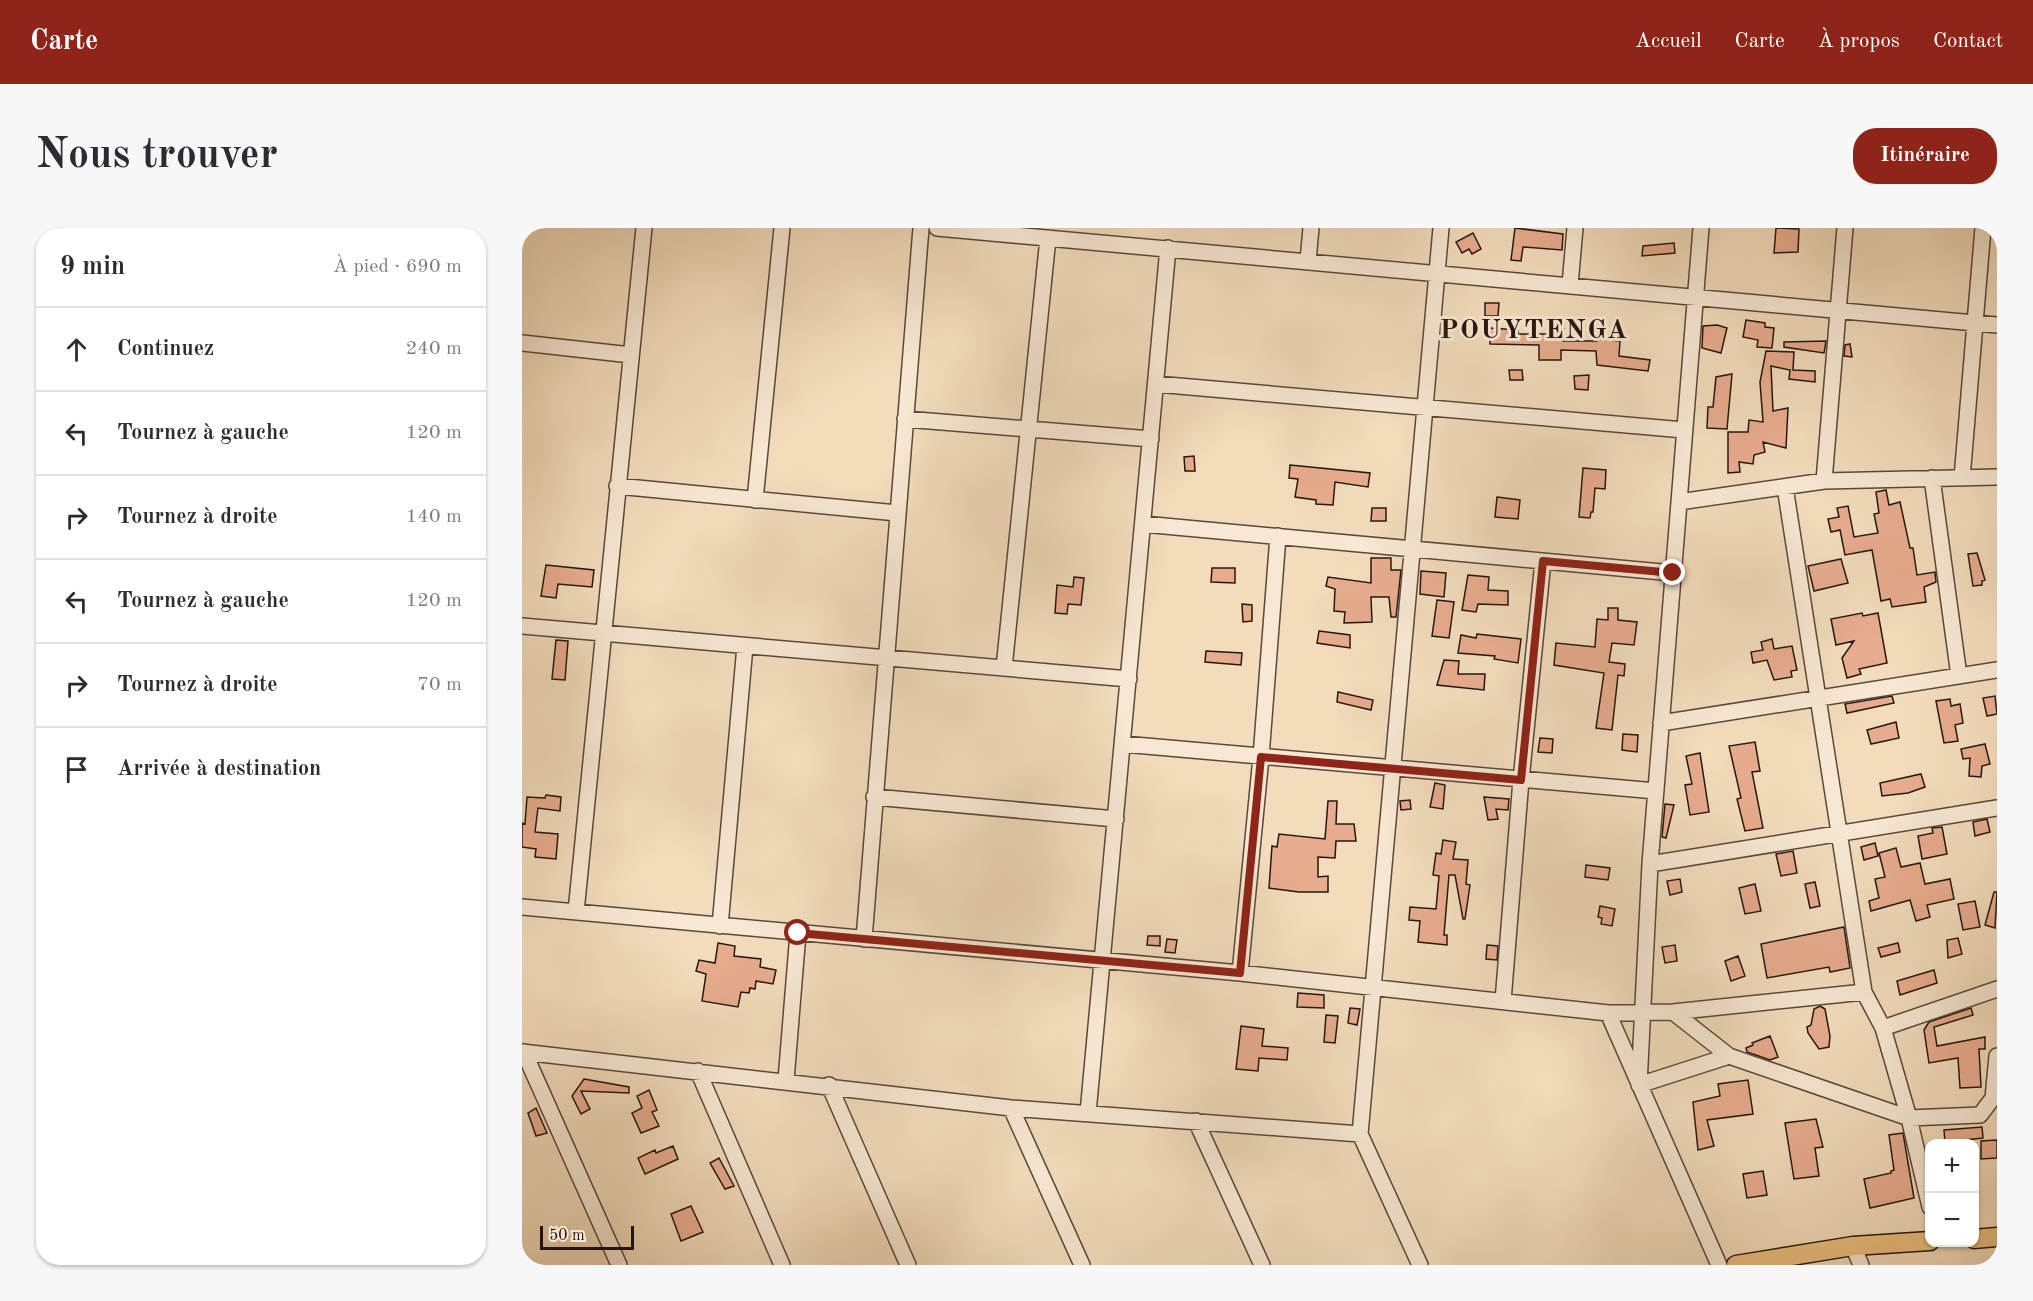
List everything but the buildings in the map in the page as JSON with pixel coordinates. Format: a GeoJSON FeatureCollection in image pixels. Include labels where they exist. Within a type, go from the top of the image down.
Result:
{"type":"FeatureCollection","features":[{"type":"Feature","properties":{"kind":"main road"},"geometry":{"type":"LineString","coordinates":[[1979,1239],[1997,1238]]}},
{"type":"Feature","properties":{"kind":"main road"},"geometry":{"type":"LineString","coordinates":[[1736,1265],[1853,1246],[1925,1241]]}},
{"type":"Feature","properties":{"kind":"street"},"geometry":{"type":"LineString","coordinates":[[576,912],[644,228]]}},
{"type":"Feature","properties":{"kind":"street"},"geometry":{"type":"LineString","coordinates":[[755,500],[782,228]]}},
{"type":"Feature","properties":{"kind":"street"},"geometry":{"type":"LineString","coordinates":[[864,939],[921,228]]}},
{"type":"Feature","properties":{"kind":"street"},"geometry":{"type":"LineString","coordinates":[[937,228],[1438,272],[1997,325]]}},
{"type":"Feature","properties":{"kind":"street"},"geometry":{"type":"LineString","coordinates":[[1308,261],[1311,228]]}},
{"type":"Feature","properties":{"kind":"street"},"geometry":{"type":"LineString","coordinates":[[1420,1265],[1360,1134],[1375,988],[1411,549],[1442,228]]}},
{"type":"Feature","properties":{"kind":"street"},"geometry":{"type":"LineString","coordinates":[[1570,285],[1575,228]]}},
{"type":"Feature","properties":{"kind":"street"},"geometry":{"type":"LineString","coordinates":[[1640,1085],[1650,864],[1701,228]]}},
{"type":"Feature","properties":{"kind":"street"},"geometry":{"type":"LineString","coordinates":[[1824,481],[1845,228]]}},
{"type":"Feature","properties":{"kind":"street"},"geometry":{"type":"LineString","coordinates":[[1962,478],[1983,228]]}},
{"type":"Feature","properties":{"kind":"street"},"geometry":{"type":"LineString","coordinates":[[1004,668],[1048,238]]}},
{"type":"Feature","properties":{"kind":"street"},"geometry":{"type":"LineString","coordinates":[[1088,1113],[1168,248]]}},
{"type":"Feature","properties":{"kind":"street"},"geometry":{"type":"LineString","coordinates":[[522,343],[631,355]]}},
{"type":"Feature","properties":{"kind":"street"},"geometry":{"type":"LineString","coordinates":[[1156,384],[1684,430]]}},
{"type":"Feature","properties":{"kind":"street"},"geometry":{"type":"LineString","coordinates":[[905,419],[1151,439]]}},
{"type":"Feature","properties":{"kind":"street"},"geometry":{"type":"LineString","coordinates":[[1679,502],[1824,481],[1997,477]]}},
{"type":"Feature","properties":{"kind":"street"},"geometry":{"type":"LineString","coordinates":[[1932,478],[1959,675]]}},
{"type":"Feature","properties":{"kind":"street"},"geometry":{"type":"LineString","coordinates":[[617,486],[897,513]]}},
{"type":"Feature","properties":{"kind":"street"},"geometry":{"type":"LineString","coordinates":[[1785,487],[1864,992],[1883,1028],[1926,1193]]}},
{"type":"Feature","properties":{"kind":"street"},"geometry":{"type":"LineString","coordinates":[[1143,524],[1673,573]]}},
{"type":"Feature","properties":{"kind":"street"},"geometry":{"type":"LineString","coordinates":[[1240,973],[1261,757],[1278,536]]}},
{"type":"Feature","properties":{"kind":"street"},"geometry":{"type":"LineString","coordinates":[[1503,1001],[1521,780],[1543,561]]}},
{"type":"Feature","properties":{"kind":"street"},"geometry":{"type":"LineString","coordinates":[[522,626],[1129,679]]}},
{"type":"Feature","properties":{"kind":"street"},"geometry":{"type":"LineString","coordinates":[[720,926],[745,646]]}},
{"type":"Feature","properties":{"kind":"street"},"geometry":{"type":"LineString","coordinates":[[1662,723],[1997,670]]}},
{"type":"Feature","properties":{"kind":"street"},"geometry":{"type":"LineString","coordinates":[[1123,744],[1656,791]]}},
{"type":"Feature","properties":{"kind":"street"},"geometry":{"type":"LineString","coordinates":[[874,797],[1116,819]]}},
{"type":"Feature","properties":{"kind":"street"},"geometry":{"type":"LineString","coordinates":[[1650,864],[1997,808]]}},
{"type":"Feature","properties":{"kind":"street"},"geometry":{"type":"LineString","coordinates":[[522,907],[1240,973],[1608,1013],[1673,1012],[1864,992]]}},
{"type":"Feature","properties":{"kind":"street"},"geometry":{"type":"LineString","coordinates":[[786,1080],[798,933]]}},
{"type":"Feature","properties":{"kind":"street"},"geometry":{"type":"LineString","coordinates":[[1883,1028],[1997,989]]}},
{"type":"Feature","properties":{"kind":"street"},"geometry":{"type":"LineString","coordinates":[[1673,1012],[1730,1056],[1908,1118],[1980,1115],[1993,1098],[1997,1056]]}},
{"type":"Feature","properties":{"kind":"street"},"geometry":{"type":"LineString","coordinates":[[1608,1013],[1719,1265]]}},
{"type":"Feature","properties":{"kind":"street"},"geometry":{"type":"LineString","coordinates":[[523,1052],[786,1080],[1011,1108],[1360,1134]]}},
{"type":"Feature","properties":{"kind":"street"},"geometry":{"type":"LineString","coordinates":[[523,1052],[619,1265]]}},
{"type":"Feature","properties":{"kind":"street"},"geometry":{"type":"LineString","coordinates":[[1640,1085],[1730,1056]]}},
{"type":"Feature","properties":{"kind":"street"},"geometry":{"type":"LineString","coordinates":[[698,1071],[782,1265]]}},
{"type":"Feature","properties":{"kind":"street"},"geometry":{"type":"LineString","coordinates":[[829,1085],[908,1265]]}},
{"type":"Feature","properties":{"kind":"street"},"geometry":{"type":"LineString","coordinates":[[1011,1108],[1082,1265]]}},
{"type":"Feature","properties":{"kind":"street"},"geometry":{"type":"LineString","coordinates":[[1196,1121],[1262,1265]]}},
{"type":"Feature","properties":{"kind":"street"},"geometry":{"type":"LineString","coordinates":[[1853,1246],[1862,1265]]}},
{"type":"Feature","properties":{"kind":"district","name":"POUYTENGA"},"geometry":{"type":"Point","coordinates":[1534,329]}},
{"type":"Feature","properties":{"kind":"route"},"geometry":{"type":"LineString","coordinates":[[798,933],[1240,973],[1261,757],[1521,780],[1543,561],[1673,573]]}}]}
